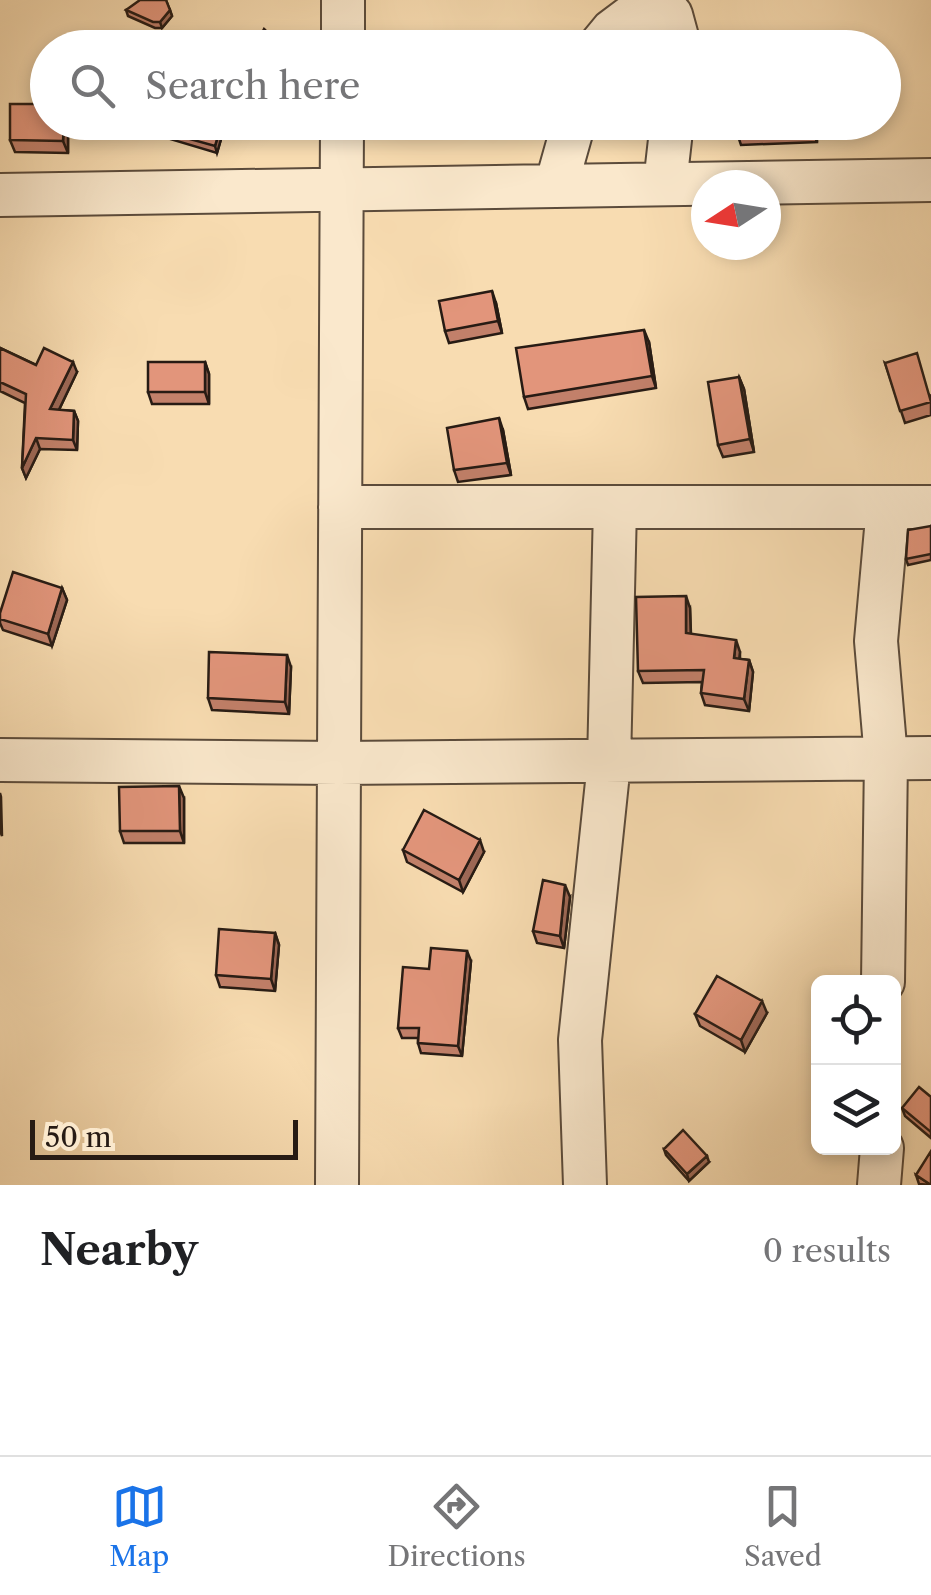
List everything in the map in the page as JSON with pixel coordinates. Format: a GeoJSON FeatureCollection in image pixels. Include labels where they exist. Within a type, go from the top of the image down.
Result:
{"type":"FeatureCollection","features":[{"type":"Feature","properties":{"kind":"street"},"geometry":{"type":"LineString","coordinates":[[342,0],[342,30]]}},
{"type":"Feature","properties":{"kind":"street"},"geometry":{"type":"LineString","coordinates":[[613,30],[640,10],[671,15],[675,30]]}},
{"type":"Feature","properties":{"kind":"street"},"geometry":{"type":"LineString","coordinates":[[337,1185],[342,140]]}},
{"type":"Feature","properties":{"kind":"street"},"geometry":{"type":"LineString","coordinates":[[556,186],[569,140]]}},
{"type":"Feature","properties":{"kind":"street"},"geometry":{"type":"LineString","coordinates":[[664,184],[670,140]]}},
{"type":"Feature","properties":{"kind":"street"},"geometry":{"type":"LineString","coordinates":[[0,196],[931,180]]}},
{"type":"Feature","properties":{"kind":"street"},"geometry":{"type":"LineString","coordinates":[[884,975],[886,758],[876,641],[888,506]]}},
{"type":"Feature","properties":{"kind":"street"},"geometry":{"type":"LineString","coordinates":[[340,507],[931,506]]}},
{"type":"Feature","properties":{"kind":"street"},"geometry":{"type":"LineString","coordinates":[[584,1185],[580,1040],[609,762],[615,507]]}},
{"type":"Feature","properties":{"kind":"street"},"geometry":{"type":"LineString","coordinates":[[0,760],[339,764],[931,758]]}},
{"type":"Feature","properties":{"kind":"street"},"geometry":{"type":"LineString","coordinates":[[879,1185],[881,1155]]}},
{"type":"Feature","properties":{"kind":"building"},"geometry":{"type":"Polygon","coordinates":[[[140,0],[166,0],[170,10],[160,22],[153,22],[126,10],[140,0]]]}},
{"type":"Feature","properties":{"kind":"building"},"geometry":{"type":"Polygon","coordinates":[[[10,104],[30,104],[30,140],[63,140],[63,141],[10,140],[10,104]]]}},
{"type":"Feature","properties":{"kind":"building"},"geometry":{"type":"Polygon","coordinates":[[[193,140],[217,140],[215,146],[193,140]]]}},
{"type":"Feature","properties":{"kind":"building"},"geometry":{"type":"Polygon","coordinates":[[[492,291],[498,321],[445,331],[439,301],[492,291]]]}},
{"type":"Feature","properties":{"kind":"building"},"geometry":{"type":"Polygon","coordinates":[[[644,330],[652,376],[524,397],[516,348],[644,330]]]}},
{"type":"Feature","properties":{"kind":"building"},"geometry":{"type":"Polygon","coordinates":[[[0,348],[36,365],[44,348],[73,362],[50,409],[74,411],[73,440],[36,438],[22,468],[26,394],[0,382],[0,348]]]}},
{"type":"Feature","properties":{"kind":"building"},"geometry":{"type":"Polygon","coordinates":[[[917,353],[931,402],[900,411],[885,363],[917,353]]]}},
{"type":"Feature","properties":{"kind":"building"},"geometry":{"type":"Polygon","coordinates":[[[148,362],[205,362],[205,392],[148,392],[148,362]]]}},
{"type":"Feature","properties":{"kind":"building"},"geometry":{"type":"Polygon","coordinates":[[[739,377],[750,439],[718,445],[708,382],[739,377]]]}},
{"type":"Feature","properties":{"kind":"building"},"geometry":{"type":"Polygon","coordinates":[[[499,418],[507,463],[454,470],[447,428],[499,418]]]}},
{"type":"Feature","properties":{"kind":"building"},"geometry":{"type":"Polygon","coordinates":[[[931,526],[931,554],[906,559],[908,530],[931,526]]]}},
{"type":"Feature","properties":{"kind":"building"},"geometry":{"type":"Polygon","coordinates":[[[13,572],[62,588],[48,634],[0,619],[13,572]]]}},
{"type":"Feature","properties":{"kind":"building"},"geometry":{"type":"Polygon","coordinates":[[[686,596],[686,633],[736,640],[734,658],[749,660],[744,699],[701,693],[704,670],[638,671],[636,597],[686,596]]]}},
{"type":"Feature","properties":{"kind":"building"},"geometry":{"type":"Polygon","coordinates":[[[209,652],[287,655],[285,702],[208,698],[209,652]]]}},
{"type":"Feature","properties":{"kind":"building"},"geometry":{"type":"Polygon","coordinates":[[[179,786],[180,831],[120,831],[119,787],[179,786]]]}},
{"type":"Feature","properties":{"kind":"building"},"geometry":{"type":"Polygon","coordinates":[[[424,810],[480,840],[459,880],[403,850],[424,810]]]}},
{"type":"Feature","properties":{"kind":"building"},"geometry":{"type":"Polygon","coordinates":[[[543,880],[565,885],[560,936],[533,931],[543,880]]]}},
{"type":"Feature","properties":{"kind":"building"},"geometry":{"type":"Polygon","coordinates":[[[219,929],[275,933],[271,979],[216,975],[219,929]]]}},
{"type":"Feature","properties":{"kind":"building"},"geometry":{"type":"Polygon","coordinates":[[[431,948],[467,951],[458,1046],[418,1043],[419,1028],[398,1028],[403,967],[429,969],[431,948]]]}},
{"type":"Feature","properties":{"kind":"building"},"geometry":{"type":"Polygon","coordinates":[[[717,976],[762,1001],[741,1040],[695,1014],[717,976]]]}},
{"type":"Feature","properties":{"kind":"building"},"geometry":{"type":"Polygon","coordinates":[[[919,1087],[931,1097],[931,1132],[902,1108],[919,1087]]]}},
{"type":"Feature","properties":{"kind":"building"},"geometry":{"type":"Polygon","coordinates":[[[683,1130],[707,1156],[687,1174],[664,1149],[683,1130]]]}},
{"type":"Feature","properties":{"kind":"building"},"geometry":{"type":"Polygon","coordinates":[[[931,1151],[931,1185],[916,1175],[931,1151]]]}}]}
